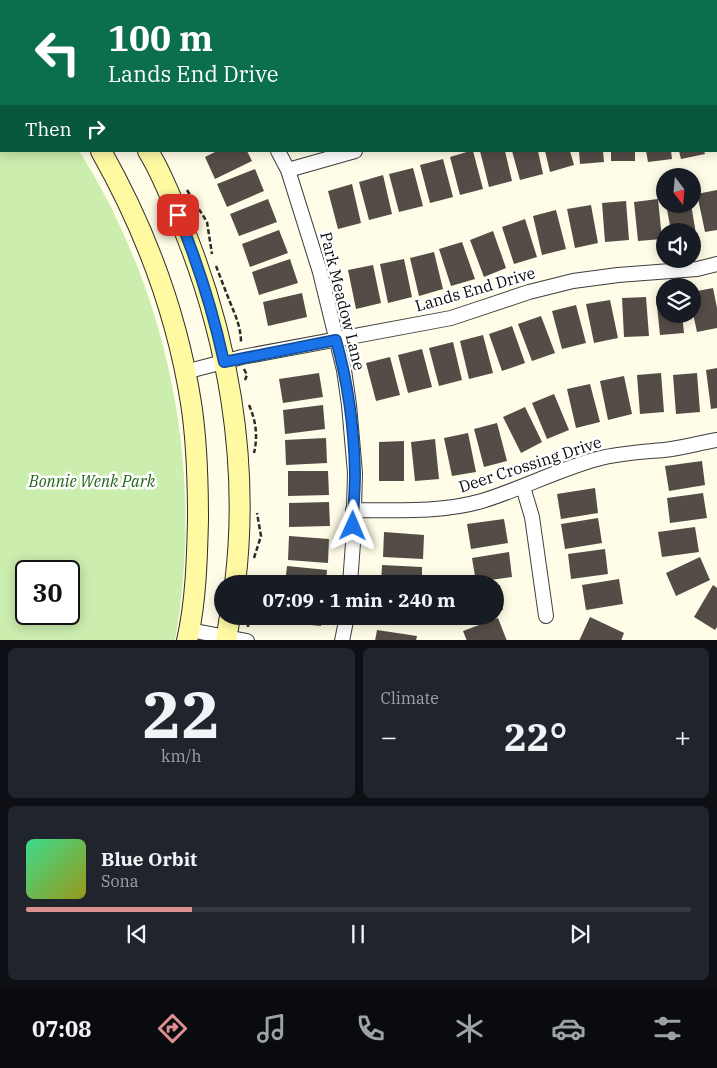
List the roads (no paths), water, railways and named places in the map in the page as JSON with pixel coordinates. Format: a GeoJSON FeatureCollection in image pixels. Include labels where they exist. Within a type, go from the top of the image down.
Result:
{"type":"FeatureCollection","features":[{"type":"Feature","properties":{"kind":"main road"},"geometry":{"type":"LineString","coordinates":[[102,152],[135,217],[156,268],[172,318],[192,404],[198,475],[197,560],[188,635]]}},
{"type":"Feature","properties":{"kind":"main road"},"geometry":{"type":"LineString","coordinates":[[148,152],[191,245],[206,289],[224,362],[236,432],[240,477],[236,575]]}},
{"type":"Feature","properties":{"kind":"main road"},"geometry":{"type":"LineString","coordinates":[[226,639],[236,625]]}},
{"type":"Feature","properties":{"kind":"street","name":"Park Meadow Lane"},"geometry":{"type":"LineString","coordinates":[[279,152],[288,170],[320,272],[344,370],[355,473],[351,575]]}},
{"type":"Feature","properties":{"kind":"street"},"geometry":{"type":"LineString","coordinates":[[288,170],[351,152]]}},
{"type":"Feature","properties":{"kind":"street","name":"Lands End Drive"},"geometry":{"type":"LineString","coordinates":[[185,372],[224,362],[451,318],[530,292],[573,281],[618,275],[697,269],[717,264]]}},
{"type":"Feature","properties":{"kind":"street","name":"Deer Crossing Drive"},"geometry":{"type":"LineString","coordinates":[[353,510],[440,509],[480,501],[598,459],[635,452],[666,450],[717,440]]}},
{"type":"Feature","properties":{"kind":"street"},"geometry":{"type":"LineString","coordinates":[[523,487],[532,517],[546,616]]}},
{"type":"Feature","properties":{"kind":"street"},"geometry":{"type":"LineString","coordinates":[[342,640],[345,625]]}},
{"type":"Feature","properties":{"kind":"street"},"geometry":{"type":"LineString","coordinates":[[188,635],[247,640]]}},
{"type":"Feature","properties":{"kind":"park label","name":"Bonnie Wenk Park"},"geometry":{"type":"Point","coordinates":[92,481]}}]}
